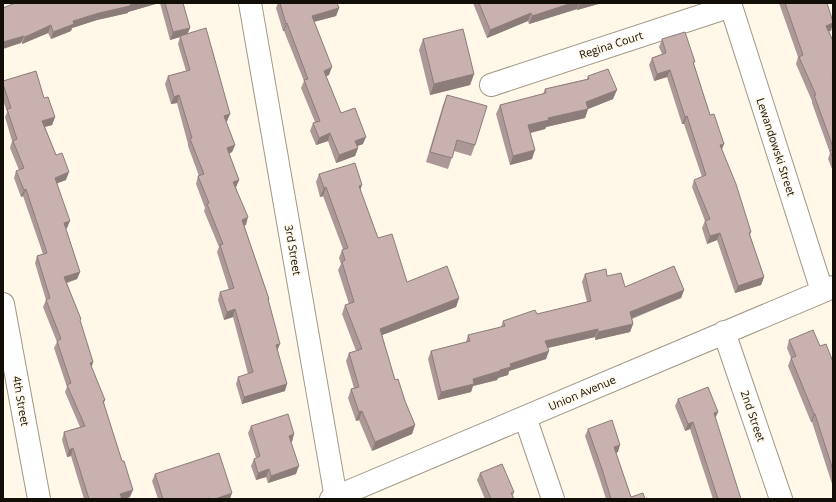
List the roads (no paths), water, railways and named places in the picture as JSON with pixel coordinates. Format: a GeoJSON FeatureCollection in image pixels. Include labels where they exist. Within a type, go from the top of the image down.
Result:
{"type":"FeatureCollection","features":[{"type":"Feature","properties":{"kind":"street","name":"3rd Street"},"geometry":{"type":"LineString","coordinates":[[250,3],[333,498]]}},
{"type":"Feature","properties":{"kind":"street","name":"Regina Court"},"geometry":{"type":"LineString","coordinates":[[491,85],[731,4]]}},
{"type":"Feature","properties":{"kind":"street","name":"Lewandowski Street"},"geometry":{"type":"LineString","coordinates":[[731,4],[828,289]]}},
{"type":"Feature","properties":{"kind":"street","name":"Union Avenue"},"geometry":{"type":"LineString","coordinates":[[333,498],[828,289]]}},
{"type":"Feature","properties":{"kind":"street","name":"4th Street"},"geometry":{"type":"LineString","coordinates":[[3,304],[39,499]]}},
{"type":"Feature","properties":{"kind":"street","name":"2nd Street"},"geometry":{"type":"LineString","coordinates":[[724,332],[781,499]]}},
{"type":"Feature","properties":{"kind":"street"},"geometry":{"type":"LineString","coordinates":[[525,417],[553,499]]}}]}
